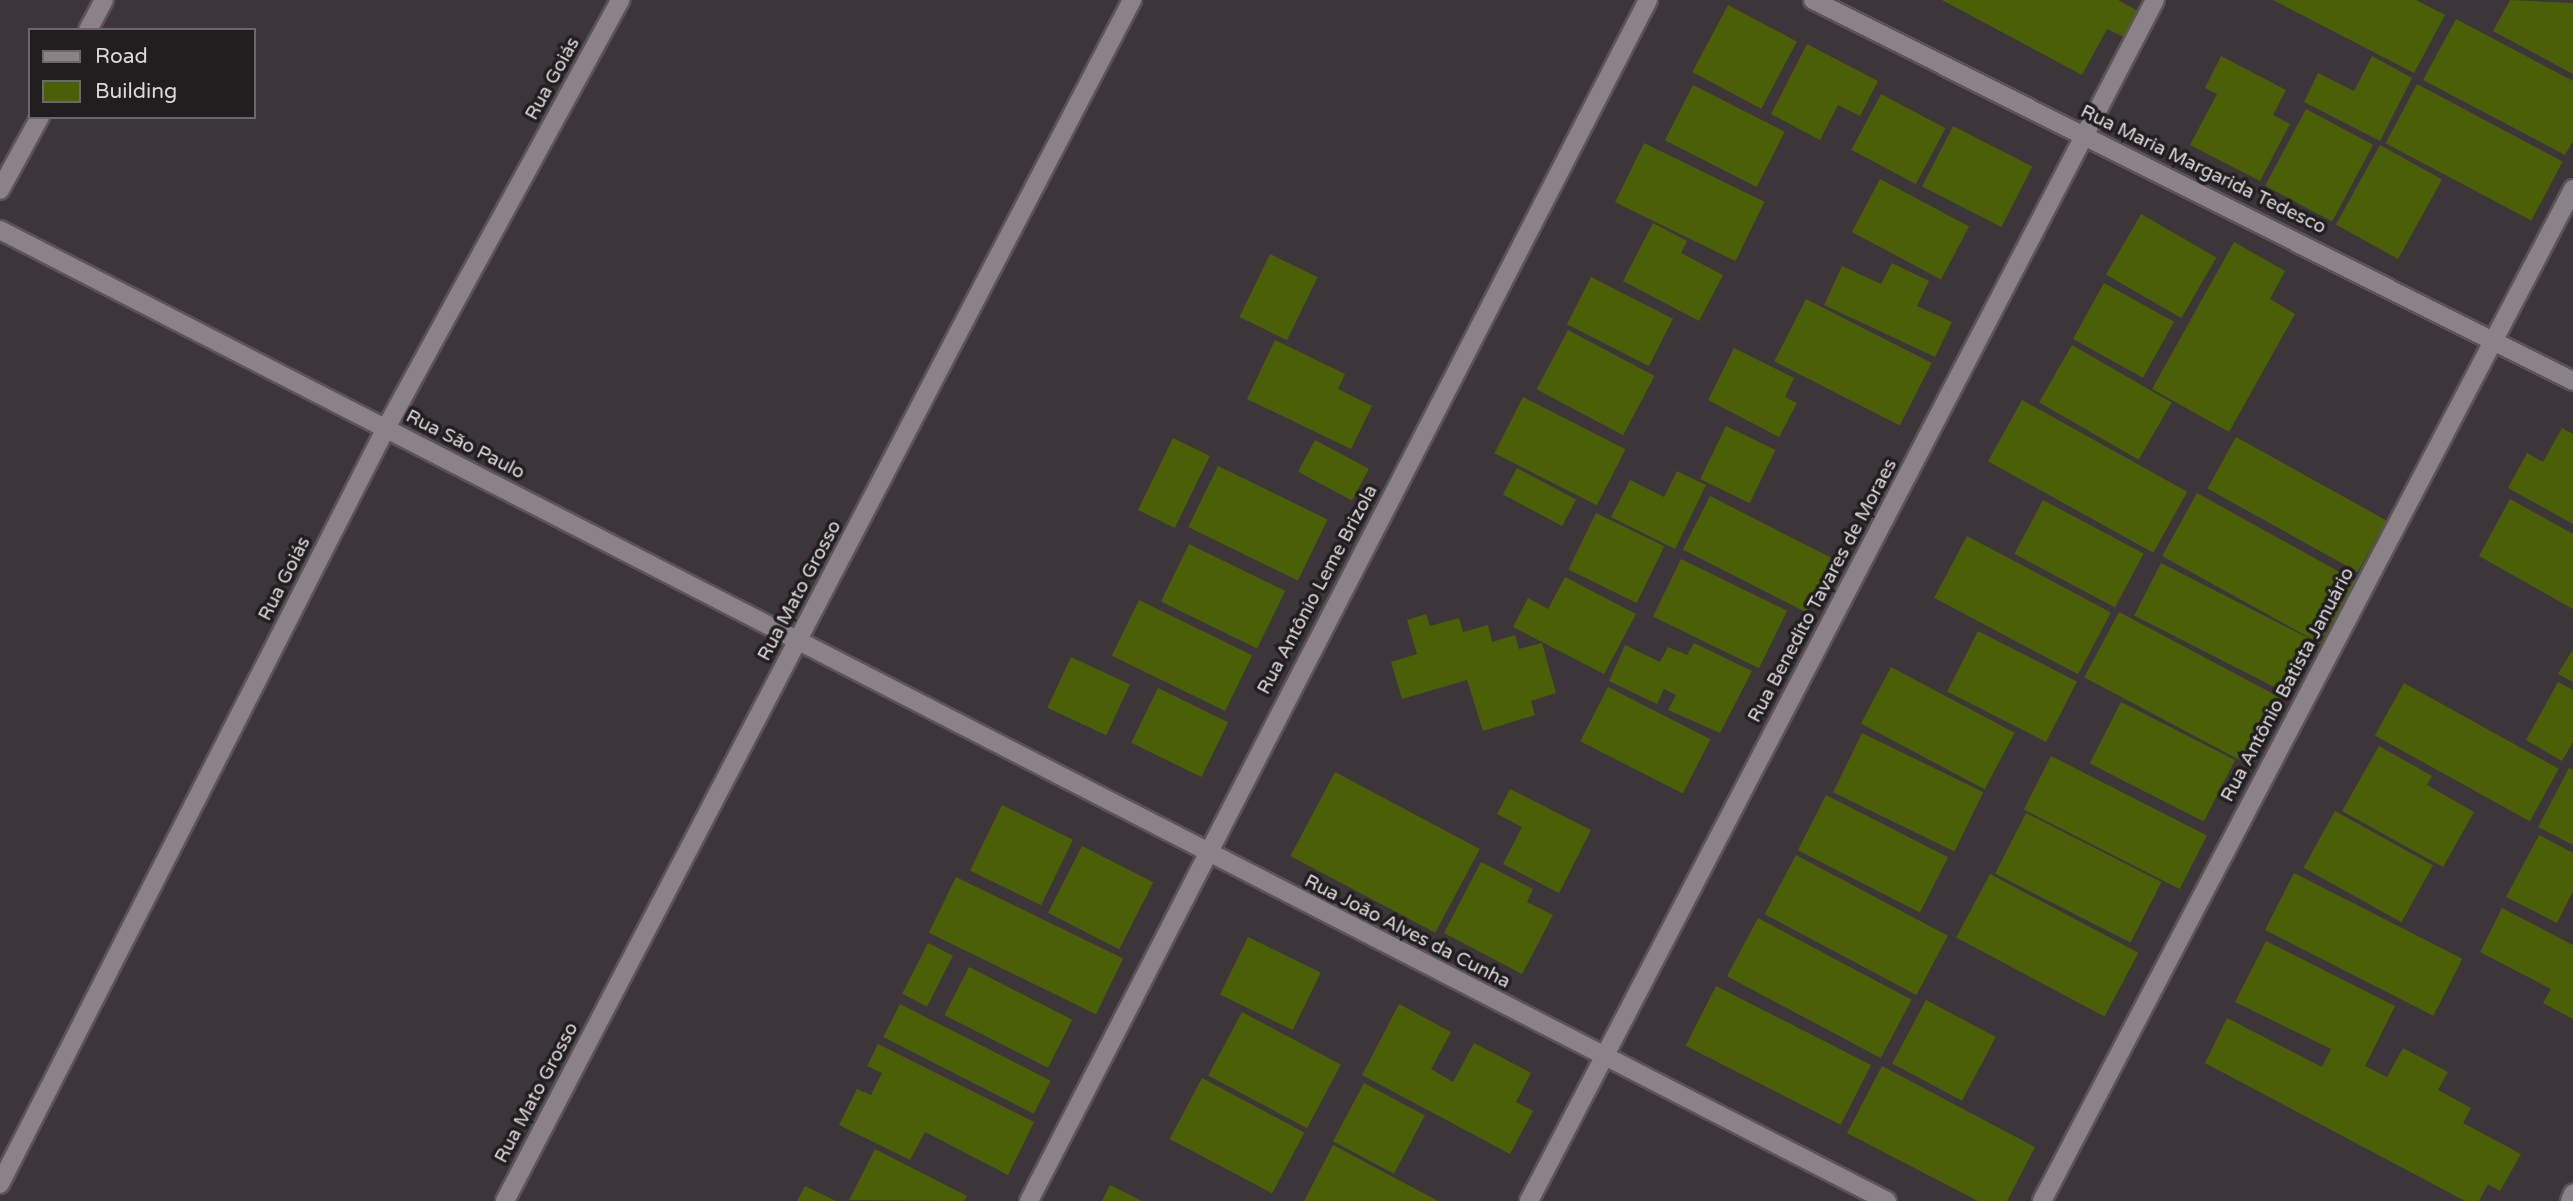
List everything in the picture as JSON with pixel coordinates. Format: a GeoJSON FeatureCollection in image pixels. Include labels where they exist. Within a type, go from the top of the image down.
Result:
{"type":"FeatureCollection","features":[{"type":"Feature","properties":{"kind":"street"},"geometry":{"type":"LineString","coordinates":[[89,28],[104,0]]}},
{"type":"Feature","properties":{"kind":"street","name":"Rua Goiás"},"geometry":{"type":"LineString","coordinates":[[0,1184],[386,428],[620,0]]}},
{"type":"Feature","properties":{"kind":"street","name":"Rua Mato Grosso"},"geometry":{"type":"LineString","coordinates":[[505,1201],[1132,0]]}},
{"type":"Feature","properties":{"kind":"street","name":"Rua Antônio Leme Brizola"},"geometry":{"type":"LineString","coordinates":[[1029,1201],[1205,852],[1648,0]]}},
{"type":"Feature","properties":{"kind":"street","name":"Rua Maria Margarida Tedesco"},"geometry":{"type":"LineString","coordinates":[[1812,0],[2494,338],[2573,381]]}},
{"type":"Feature","properties":{"kind":"street","name":"Rua Benedito Tavares de Moraes"},"geometry":{"type":"LineString","coordinates":[[1529,1201],[2155,0]]}},
{"type":"Feature","properties":{"kind":"street"},"geometry":{"type":"LineString","coordinates":[[0,190],[39,119]]}},
{"type":"Feature","properties":{"kind":"street","name":"Rua Antônio Batista Januário"},"geometry":{"type":"LineString","coordinates":[[2042,1201],[2573,189]]}},
{"type":"Feature","properties":{"kind":"street","name":"Rua São Paulo"},"geometry":{"type":"LineString","coordinates":[[0,230],[910,697]]}},
{"type":"Feature","properties":{"kind":"street","name":"Rua João Alves da Cunha"},"geometry":{"type":"LineString","coordinates":[[910,697],[1205,852],[1887,1201]]}},
{"type":"Feature","properties":{"kind":"street"},"geometry":{"type":"LineString","coordinates":[[2570,1201],[2573,1194]]}},
{"type":"Feature","properties":{"kind":"building"},"geometry":{"type":"Polygon","coordinates":[[[1942,0],[2118,0],[2138,11],[2124,37],[2107,29],[2082,75],[1942,0]]]}},
{"type":"Feature","properties":{"kind":"building"},"geometry":{"type":"Polygon","coordinates":[[[2273,0],[2416,0],[2445,15],[2414,73],[2273,0]]]}},
{"type":"Feature","properties":{"kind":"building"},"geometry":{"type":"Polygon","coordinates":[[[2510,0],[2573,3],[2573,74],[2493,31],[2510,0]]]}},
{"type":"Feature","properties":{"kind":"building"},"geometry":{"type":"Polygon","coordinates":[[[1728,5],[1797,42],[1761,109],[1692,72],[1728,5]]]}},
{"type":"Feature","properties":{"kind":"building"},"geometry":{"type":"Polygon","coordinates":[[[2456,19],[2573,81],[2573,141],[2565,155],[2423,80],[2456,19]]]}},
{"type":"Feature","properties":{"kind":"building"},"geometry":{"type":"Polygon","coordinates":[[[1807,44],[1878,81],[1860,116],[1838,105],[1820,140],[1771,114],[1807,44]]]}},
{"type":"Feature","properties":{"kind":"building"},"geometry":{"type":"Polygon","coordinates":[[[2221,56],[2286,90],[2273,115],[2290,124],[2260,181],[2190,145],[2217,94],[2205,88],[2221,56]]]}},
{"type":"Feature","properties":{"kind":"building"},"geometry":{"type":"Polygon","coordinates":[[[2372,56],[2412,78],[2380,141],[2304,102],[2318,73],[2354,91],[2372,56]]]}},
{"type":"Feature","properties":{"kind":"building"},"geometry":{"type":"Polygon","coordinates":[[[2417,84],[2563,161],[2531,221],[2386,143],[2417,84]]]}},
{"type":"Feature","properties":{"kind":"building"},"geometry":{"type":"Polygon","coordinates":[[[1693,85],[1785,132],[1757,187],[1665,140],[1693,85]]]}},
{"type":"Feature","properties":{"kind":"building"},"geometry":{"type":"Polygon","coordinates":[[[1881,94],[1945,128],[1916,184],[1851,150],[1881,94]]]}},
{"type":"Feature","properties":{"kind":"building"},"geometry":{"type":"Polygon","coordinates":[[[2306,109],[2373,145],[2332,221],[2265,186],[2306,109]]]}},
{"type":"Feature","properties":{"kind":"building"},"geometry":{"type":"Polygon","coordinates":[[[1953,126],[2032,166],[2001,227],[1922,187],[1953,126]]]}},
{"type":"Feature","properties":{"kind":"building"},"geometry":{"type":"Polygon","coordinates":[[[1644,143],[1764,202],[1736,261],[1615,202],[1644,143]]]}},
{"type":"Feature","properties":{"kind":"building"},"geometry":{"type":"Polygon","coordinates":[[[2380,145],[2442,179],[2398,259],[2336,225],[2380,145]]]}},
{"type":"Feature","properties":{"kind":"building"},"geometry":{"type":"Polygon","coordinates":[[[1880,179],[1969,226],[1941,279],[1852,232],[1880,179]]]}},
{"type":"Feature","properties":{"kind":"building"},"geometry":{"type":"Polygon","coordinates":[[[2141,214],[2216,258],[2181,318],[2106,275],[2141,214]]]}},
{"type":"Feature","properties":{"kind":"building"},"geometry":{"type":"Polygon","coordinates":[[[1653,223],[1687,241],[1681,253],[1723,275],[1699,321],[1623,281],[1653,223]]]}},
{"type":"Feature","properties":{"kind":"building"},"geometry":{"type":"Polygon","coordinates":[[[2234,242],[2285,271],[2270,299],[2295,314],[2229,432],[2152,389],[2234,242]]]}},
{"type":"Feature","properties":{"kind":"building"},"geometry":{"type":"Polygon","coordinates":[[[1270,254],[1318,277],[1287,340],[1239,317],[1270,254]]]}},
{"type":"Feature","properties":{"kind":"building"},"geometry":{"type":"Polygon","coordinates":[[[1892,263],[1929,281],[1917,306],[1952,322],[1935,357],[1824,305],[1842,266],[1881,284],[1892,263]]]}},
{"type":"Feature","properties":{"kind":"building"},"geometry":{"type":"Polygon","coordinates":[[[1591,277],[1673,319],[1649,366],[1567,324],[1591,277]]]}},
{"type":"Feature","properties":{"kind":"building"},"geometry":{"type":"Polygon","coordinates":[[[2104,283],[2174,322],[2143,378],[2073,339],[2104,283]]]}},
{"type":"Feature","properties":{"kind":"building"},"geometry":{"type":"Polygon","coordinates":[[[1806,299],[1932,363],[1900,425],[1774,361],[1806,299]]]}},
{"type":"Feature","properties":{"kind":"building"},"geometry":{"type":"Polygon","coordinates":[[[1568,330],[1655,376],[1623,435],[1537,389],[1568,330]]]}},
{"type":"Feature","properties":{"kind":"building"},"geometry":{"type":"Polygon","coordinates":[[[1275,340],[1345,374],[1338,389],[1372,406],[1351,449],[1247,399],[1275,340]]]}},
{"type":"Feature","properties":{"kind":"building"},"geometry":{"type":"Polygon","coordinates":[[[2072,345],[2172,402],[2139,460],[2039,402],[2072,345]]]}},
{"type":"Feature","properties":{"kind":"building"},"geometry":{"type":"Polygon","coordinates":[[[1734,348],[1794,378],[1785,397],[1797,403],[1779,437],[1708,400],[1734,348]]]}},
{"type":"Feature","properties":{"kind":"building"},"geometry":{"type":"Polygon","coordinates":[[[1523,397],[1625,449],[1597,505],[1494,453],[1523,397]]]}},
{"type":"Feature","properties":{"kind":"building"},"geometry":{"type":"Polygon","coordinates":[[[2022,400],[2187,492],[2153,553],[1988,461],[2022,400]]]}},
{"type":"Feature","properties":{"kind":"building"},"geometry":{"type":"Polygon","coordinates":[[[1726,426],[1775,450],[1750,503],[1700,479],[1726,426]]]}},
{"type":"Feature","properties":{"kind":"building"},"geometry":{"type":"Polygon","coordinates":[[[2562,428],[2573,434],[2573,524],[2508,488],[2527,453],[2543,462],[2562,428]]]}},
{"type":"Feature","properties":{"kind":"building"},"geometry":{"type":"Polygon","coordinates":[[[2236,437],[2386,520],[2358,572],[2207,489],[2236,437]]]}},
{"type":"Feature","properties":{"kind":"building"},"geometry":{"type":"Polygon","coordinates":[[[1173,438],[1210,456],[1175,528],[1138,510],[1173,438]]]}},
{"type":"Feature","properties":{"kind":"building"},"geometry":{"type":"Polygon","coordinates":[[[1315,440],[1369,469],[1352,500],[1298,472],[1315,440]]]}},
{"type":"Feature","properties":{"kind":"building"},"geometry":{"type":"Polygon","coordinates":[[[1218,466],[1328,519],[1298,581],[1188,527],[1218,466]]]}},
{"type":"Feature","properties":{"kind":"building"},"geometry":{"type":"Polygon","coordinates":[[[1517,468],[1576,499],[1562,526],[1503,494],[1517,468]]]}},
{"type":"Feature","properties":{"kind":"building"},"geometry":{"type":"Polygon","coordinates":[[[1677,471],[1706,485],[1675,549],[1611,517],[1630,480],[1664,497],[1677,471]]]}},
{"type":"Feature","properties":{"kind":"building"},"geometry":{"type":"Polygon","coordinates":[[[2197,493],[2355,581],[2320,644],[2162,556],[2197,493]]]}},
{"type":"Feature","properties":{"kind":"building"},"geometry":{"type":"Polygon","coordinates":[[[1710,496],[1834,559],[1807,613],[1683,549],[1710,496]]]}},
{"type":"Feature","properties":{"kind":"building"},"geometry":{"type":"Polygon","coordinates":[[[2510,499],[2573,534],[2573,609],[2479,556],[2510,499]]]}},
{"type":"Feature","properties":{"kind":"building"},"geometry":{"type":"Polygon","coordinates":[[[2043,500],[2144,554],[2115,607],[2014,554],[2043,500]]]}},
{"type":"Feature","properties":{"kind":"building"},"geometry":{"type":"Polygon","coordinates":[[[1596,513],[1664,546],[1637,603],[1568,570],[1596,513]]]}},
{"type":"Feature","properties":{"kind":"building"},"geometry":{"type":"Polygon","coordinates":[[[1967,536],[2111,613],[2078,674],[1934,598],[1967,536]]]}},
{"type":"Feature","properties":{"kind":"building"},"geometry":{"type":"Polygon","coordinates":[[[1189,544],[1285,591],[1257,648],[1161,602],[1189,544]]]}},
{"type":"Feature","properties":{"kind":"building"},"geometry":{"type":"Polygon","coordinates":[[[1681,559],[1787,611],[1759,668],[1653,617],[1681,559]]]}},
{"type":"Feature","properties":{"kind":"building"},"geometry":{"type":"Polygon","coordinates":[[[2161,563],[2310,639],[2283,691],[2134,616],[2161,563]]]}},
{"type":"Feature","properties":{"kind":"building"},"geometry":{"type":"Polygon","coordinates":[[[1565,577],[1636,614],[1604,674],[1513,627],[1528,598],[1548,609],[1565,577]]]}},
{"type":"Feature","properties":{"kind":"building"},"geometry":{"type":"Polygon","coordinates":[[[1139,600],[1252,655],[1225,711],[1112,656],[1139,600]]]}},
{"type":"Feature","properties":{"kind":"building"},"geometry":{"type":"Polygon","coordinates":[[[2119,612],[2282,699],[2248,764],[2084,677],[2119,612]]]}},
{"type":"Feature","properties":{"kind":"building"},"geometry":{"type":"Polygon","coordinates":[[[1426,614],[1430,626],[1459,618],[1463,632],[1488,625],[1492,642],[1515,635],[1519,649],[1542,643],[1556,693],[1531,701],[1535,715],[1483,731],[1467,680],[1402,699],[1391,662],[1417,654],[1407,620],[1426,614]]]}},
{"type":"Feature","properties":{"kind":"building"},"geometry":{"type":"Polygon","coordinates":[[[1978,631],[2077,681],[2046,742],[1947,692],[1978,631]]]}},
{"type":"Feature","properties":{"kind":"building"},"geometry":{"type":"Polygon","coordinates":[[[1694,643],[1752,671],[1720,733],[1668,710],[1676,695],[1664,689],[1657,704],[1609,681],[1625,645],[1660,662],[1668,647],[1687,655],[1694,643]]]}},
{"type":"Feature","properties":{"kind":"building"},"geometry":{"type":"Polygon","coordinates":[[[2573,649],[2573,682],[2558,674],[2573,649]]]}},
{"type":"Feature","properties":{"kind":"building"},"geometry":{"type":"Polygon","coordinates":[[[1071,657],[1130,684],[1106,735],[1047,708],[1071,657]]]}},
{"type":"Feature","properties":{"kind":"building"},"geometry":{"type":"Polygon","coordinates":[[[1891,667],[2015,733],[1985,789],[1861,724],[1891,667]]]}},
{"type":"Feature","properties":{"kind":"building"},"geometry":{"type":"Polygon","coordinates":[[[2558,682],[2573,690],[2573,742],[2562,761],[2526,740],[2558,682]]]}},
{"type":"Feature","properties":{"kind":"building"},"geometry":{"type":"Polygon","coordinates":[[[2404,683],[2559,769],[2530,821],[2375,735],[2404,683]]]}},
{"type":"Feature","properties":{"kind":"building"},"geometry":{"type":"Polygon","coordinates":[[[1608,687],[1710,739],[1683,794],[1580,741],[1608,687]]]}},
{"type":"Feature","properties":{"kind":"building"},"geometry":{"type":"Polygon","coordinates":[[[1158,688],[1228,722],[1201,777],[1131,743],[1158,688]]]}},
{"type":"Feature","properties":{"kind":"building"},"geometry":{"type":"Polygon","coordinates":[[[2121,702],[2235,760],[2204,822],[2090,763],[2121,702]]]}},
{"type":"Feature","properties":{"kind":"building"},"geometry":{"type":"Polygon","coordinates":[[[1862,733],[1983,792],[1954,852],[1833,792],[1862,733]]]}},
{"type":"Feature","properties":{"kind":"building"},"geometry":{"type":"Polygon","coordinates":[[[2379,746],[2432,776],[2427,785],[2474,812],[2443,867],[2342,811],[2379,746]]]}},
{"type":"Feature","properties":{"kind":"building"},"geometry":{"type":"Polygon","coordinates":[[[2051,756],[2207,835],[2180,889],[2024,809],[2051,756]]]}},
{"type":"Feature","properties":{"kind":"building"},"geometry":{"type":"Polygon","coordinates":[[[2569,768],[2573,770],[2573,845],[2538,827],[2569,768]]]}},
{"type":"Feature","properties":{"kind":"building"},"geometry":{"type":"Polygon","coordinates":[[[1335,772],[1480,849],[1435,933],[1290,856],[1335,772]]]}},
{"type":"Feature","properties":{"kind":"building"},"geometry":{"type":"Polygon","coordinates":[[[1510,789],[1591,830],[1559,893],[1503,864],[1522,827],[1497,814],[1510,789]]]}},
{"type":"Feature","properties":{"kind":"building"},"geometry":{"type":"Polygon","coordinates":[[[1826,795],[1948,857],[1920,912],[1798,850],[1826,795]]]}},
{"type":"Feature","properties":{"kind":"building"},"geometry":{"type":"Polygon","coordinates":[[[1002,805],[1073,840],[1041,905],[970,871],[1002,805]]]}},
{"type":"Feature","properties":{"kind":"building"},"geometry":{"type":"Polygon","coordinates":[[[2335,811],[2433,865],[2401,922],[2303,868],[2335,811]]]}},
{"type":"Feature","properties":{"kind":"building"},"geometry":{"type":"Polygon","coordinates":[[[2026,813],[2161,882],[2131,943],[1995,874],[2026,813]]]}},
{"type":"Feature","properties":{"kind":"building"},"geometry":{"type":"Polygon","coordinates":[[[2539,835],[2573,853],[2573,891],[2557,923],[2506,897],[2539,835]]]}},
{"type":"Feature","properties":{"kind":"building"},"geometry":{"type":"Polygon","coordinates":[[[1082,846],[1153,882],[1119,949],[1048,913],[1082,846]]]}},
{"type":"Feature","properties":{"kind":"building"},"geometry":{"type":"Polygon","coordinates":[[[1796,855],[1948,936],[1916,995],[1765,914],[1796,855]]]}},
{"type":"Feature","properties":{"kind":"building"},"geometry":{"type":"Polygon","coordinates":[[[1481,862],[1533,889],[1527,902],[1553,915],[1522,974],[1444,933],[1481,862]]]}},
{"type":"Feature","properties":{"kind":"building"},"geometry":{"type":"Polygon","coordinates":[[[2294,873],[2462,959],[2433,1016],[2265,930],[2294,873]]]}},
{"type":"Feature","properties":{"kind":"building"},"geometry":{"type":"Polygon","coordinates":[[[1990,874],[2138,953],[2105,1016],[1956,938],[1990,874]]]}},
{"type":"Feature","properties":{"kind":"building"},"geometry":{"type":"Polygon","coordinates":[[[956,877],[1123,959],[1096,1014],[929,933],[956,877]]]}},
{"type":"Feature","properties":{"kind":"building"},"geometry":{"type":"Polygon","coordinates":[[[2502,908],[2573,945],[2573,1019],[2543,1003],[2551,989],[2480,952],[2502,908]]]}},
{"type":"Feature","properties":{"kind":"building"},"geometry":{"type":"Polygon","coordinates":[[[1758,918],[1912,1000],[1881,1058],[1727,976],[1758,918]]]}},
{"type":"Feature","properties":{"kind":"building"},"geometry":{"type":"Polygon","coordinates":[[[1248,937],[1321,973],[1293,1030],[1220,995],[1248,937]]]}},
{"type":"Feature","properties":{"kind":"building"},"geometry":{"type":"Polygon","coordinates":[[[2266,941],[2395,1006],[2365,1066],[2387,1077],[2403,1048],[2448,1072],[2438,1090],[2471,1108],[2463,1123],[2521,1154],[2500,1191],[2488,1184],[2479,1201],[2465,1201],[2205,1063],[2227,1018],[2322,1067],[2331,1049],[2235,1002],[2266,941]]]}},
{"type":"Feature","properties":{"kind":"building"},"geometry":{"type":"Polygon","coordinates":[[[928,943],[953,956],[927,1006],[902,994],[928,943]]]}},
{"type":"Feature","properties":{"kind":"building"},"geometry":{"type":"Polygon","coordinates":[[[969,967],[1072,1020],[1048,1068],[944,1015],[969,967]]]}},
{"type":"Feature","properties":{"kind":"building"},"geometry":{"type":"Polygon","coordinates":[[[1716,986],[1871,1065],[1841,1125],[1686,1046],[1716,986]]]}},
{"type":"Feature","properties":{"kind":"building"},"geometry":{"type":"Polygon","coordinates":[[[1926,1000],[1996,1037],[1962,1101],[1892,1064],[1926,1000]]]}},
{"type":"Feature","properties":{"kind":"building"},"geometry":{"type":"Polygon","coordinates":[[[900,1004],[1051,1081],[1034,1114],[883,1037],[900,1004]]]}},
{"type":"Feature","properties":{"kind":"building"},"geometry":{"type":"Polygon","coordinates":[[[1399,1004],[1451,1032],[1431,1069],[1453,1082],[1474,1043],[1531,1073],[1516,1102],[1533,1111],[1510,1154],[1362,1075],[1399,1004]]]}},
{"type":"Feature","properties":{"kind":"building"},"geometry":{"type":"Polygon","coordinates":[[[1242,1012],[1341,1065],[1307,1128],[1208,1076],[1242,1012]]]}},
{"type":"Feature","properties":{"kind":"building"},"geometry":{"type":"Polygon","coordinates":[[[878,1044],[1034,1122],[1008,1175],[925,1132],[910,1160],[839,1125],[857,1089],[871,1095],[882,1073],[867,1066],[878,1044]]]}},
{"type":"Feature","properties":{"kind":"building"},"geometry":{"type":"Polygon","coordinates":[[[1882,1066],[2035,1147],[2007,1201],[1978,1201],[1847,1133],[1882,1066]]]}},
{"type":"Feature","properties":{"kind":"building"},"geometry":{"type":"Polygon","coordinates":[[[1202,1078],[1304,1132],[1272,1193],[1170,1139],[1202,1078]]]}},
{"type":"Feature","properties":{"kind":"building"},"geometry":{"type":"Polygon","coordinates":[[[1364,1083],[1425,1115],[1394,1174],[1333,1141],[1364,1083]]]}},
{"type":"Feature","properties":{"kind":"building"},"geometry":{"type":"Polygon","coordinates":[[[1333,1145],[1438,1201],[1304,1201],[1333,1145]]]}},
{"type":"Feature","properties":{"kind":"building"},"geometry":{"type":"Polygon","coordinates":[[[875,1149],[967,1196],[964,1201],[849,1200],[875,1149]]]}},
{"type":"Feature","properties":{"kind":"building"},"geometry":{"type":"Polygon","coordinates":[[[1110,1185],[1142,1201],[1102,1201],[1110,1185]]]}},
{"type":"Feature","properties":{"kind":"building"},"geometry":{"type":"Polygon","coordinates":[[[805,1186],[836,1201],[797,1201],[805,1186]]]}}]}
